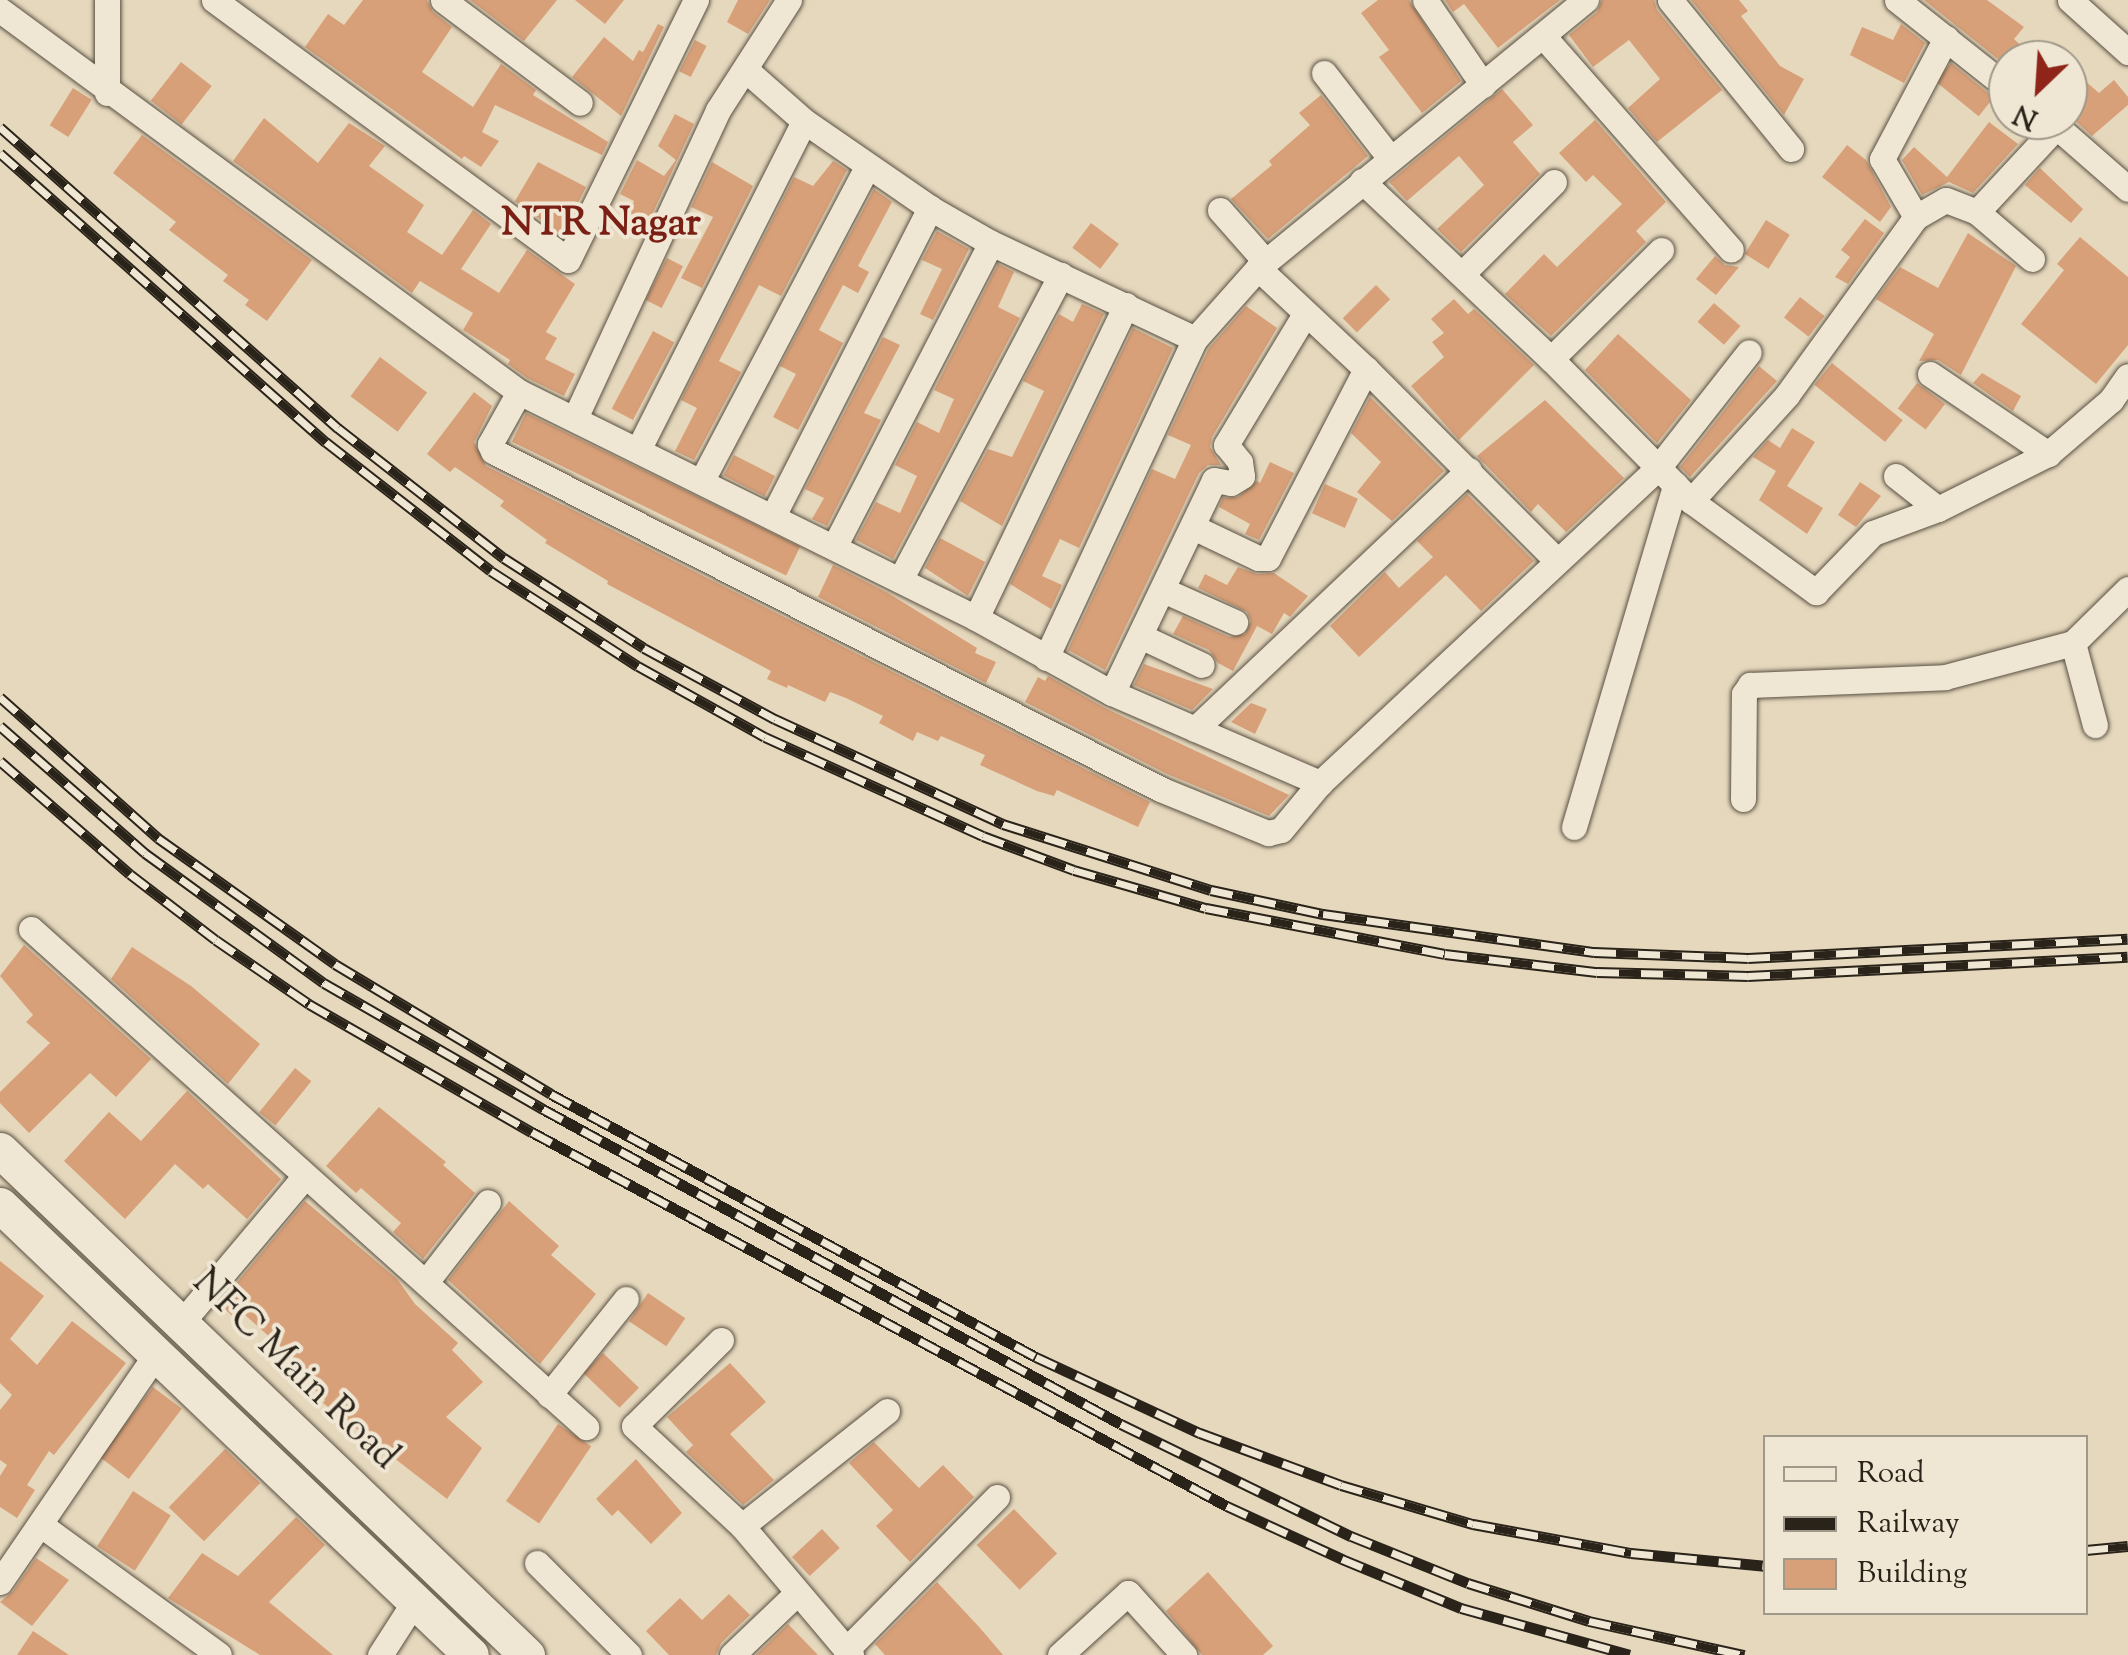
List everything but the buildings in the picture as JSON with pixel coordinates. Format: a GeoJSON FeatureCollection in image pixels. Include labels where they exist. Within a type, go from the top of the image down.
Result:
{"type":"FeatureCollection","features":[{"type":"Feature","properties":{"kind":"main road","name":"NFC Main Road"},"geometry":{"type":"LineString","coordinates":[[0,1150],[528,1655]]}},
{"type":"Feature","properties":{"kind":"main road"},"geometry":{"type":"LineString","coordinates":[[0,1204],[471,1655]]}},
{"type":"Feature","properties":{"kind":"street"},"geometry":{"type":"LineString","coordinates":[[107,0],[107,92]]}},
{"type":"Feature","properties":{"kind":"street"},"geometry":{"type":"LineString","coordinates":[[214,0],[568,260],[696,0]]}},
{"type":"Feature","properties":{"kind":"street"},"geometry":{"type":"LineString","coordinates":[[442,0],[580,102]]}},
{"type":"Feature","properties":{"kind":"street"},"geometry":{"type":"LineString","coordinates":[[576,416],[718,110],[790,0]]}},
{"type":"Feature","properties":{"kind":"street"},"geometry":{"type":"LineString","coordinates":[[1425,0],[1483,85]]}},
{"type":"Feature","properties":{"kind":"street"},"geometry":{"type":"LineString","coordinates":[[1046,658],[1194,339],[1262,264],[1586,0]]}},
{"type":"Feature","properties":{"kind":"street"},"geometry":{"type":"LineString","coordinates":[[1670,0],[1791,149]]}},
{"type":"Feature","properties":{"kind":"street"},"geometry":{"type":"LineString","coordinates":[[2070,0],[2128,52]]}},
{"type":"Feature","properties":{"kind":"street"},"geometry":{"type":"LineString","coordinates":[[1902,1],[1988,72]]}},
{"type":"Feature","properties":{"kind":"street"},"geometry":{"type":"LineString","coordinates":[[0,10],[519,392],[576,416],[976,618],[1112,693],[1320,783]]}},
{"type":"Feature","properties":{"kind":"street"},"geometry":{"type":"LineString","coordinates":[[1544,37],[1731,250]]}},
{"type":"Feature","properties":{"kind":"street"},"geometry":{"type":"LineString","coordinates":[[1916,217],[1882,159],[1946,38]]}},
{"type":"Feature","properties":{"kind":"street"},"geometry":{"type":"LineString","coordinates":[[746,70],[804,121],[930,208],[990,243],[1194,339]]}},
{"type":"Feature","properties":{"kind":"street"},"geometry":{"type":"LineString","coordinates":[[1324,73],[1390,158]]}},
{"type":"Feature","properties":{"kind":"street"},"geometry":{"type":"LineString","coordinates":[[639,448],[804,121]]}},
{"type":"Feature","properties":{"kind":"street"},"geometry":{"type":"LineString","coordinates":[[1978,212],[2039,140]]}},
{"type":"Feature","properties":{"kind":"street"},"geometry":{"type":"LineString","coordinates":[[2072,140],[2128,189]]}},
{"type":"Feature","properties":{"kind":"street"},"geometry":{"type":"LineString","coordinates":[[702,480],[867,166]]}},
{"type":"Feature","properties":{"kind":"street"},"geometry":{"type":"LineString","coordinates":[[1362,180],[1551,359],[1675,485],[1816,592],[1873,533],[1938,508],[2048,454],[2111,400],[2128,376]]}},
{"type":"Feature","properties":{"kind":"street"},"geometry":{"type":"LineString","coordinates":[[1462,274],[1554,182]]}},
{"type":"Feature","properties":{"kind":"street"},"geometry":{"type":"LineString","coordinates":[[519,392],[490,444],[493,451],[1160,789],[1268,833],[1281,830],[1320,783],[1557,561],[1675,485],[1787,394],[1916,217],[1946,200],[1978,212],[2032,259]]}},
{"type":"Feature","properties":{"kind":"street"},"geometry":{"type":"LineString","coordinates":[[773,516],[930,208]]}},
{"type":"Feature","properties":{"kind":"street"},"geometry":{"type":"LineString","coordinates":[[1220,210],[1305,314],[1366,369],[1557,561]]}},
{"type":"Feature","properties":{"kind":"street"},"geometry":{"type":"LineString","coordinates":[[834,546],[990,243]]}},
{"type":"Feature","properties":{"kind":"street"},"geometry":{"type":"LineString","coordinates":[[1551,359],[1662,250]]}},
{"type":"Feature","properties":{"kind":"street"},"geometry":{"type":"LineString","coordinates":[[900,580],[1061,275]]}},
{"type":"Feature","properties":{"kind":"street"},"geometry":{"type":"LineString","coordinates":[[976,618],[1126,304]]}},
{"type":"Feature","properties":{"kind":"street"},"geometry":{"type":"LineString","coordinates":[[1112,693],[1214,480],[1231,483],[1242,476],[1240,462],[1226,445],[1305,314]]}},
{"type":"Feature","properties":{"kind":"street"},"geometry":{"type":"LineString","coordinates":[[1574,828],[1675,485],[1750,352]]}},
{"type":"Feature","properties":{"kind":"street"},"geometry":{"type":"LineString","coordinates":[[1194,528],[1258,558],[1268,558],[1366,369]]}},
{"type":"Feature","properties":{"kind":"street"},"geometry":{"type":"LineString","coordinates":[[1930,374],[2048,454]]}},
{"type":"Feature","properties":{"kind":"street"},"geometry":{"type":"LineString","coordinates":[[1195,729],[1468,470]]}},
{"type":"Feature","properties":{"kind":"street"},"geometry":{"type":"LineString","coordinates":[[1896,476],[1938,508]]}},
{"type":"Feature","properties":{"kind":"street"},"geometry":{"type":"LineString","coordinates":[[1743,798],[1744,694],[1750,685],[1945,677],[2074,643],[2128,589]]}},
{"type":"Feature","properties":{"kind":"street"},"geometry":{"type":"LineString","coordinates":[[1163,590],[1235,622]]}},
{"type":"Feature","properties":{"kind":"street"},"geometry":{"type":"LineString","coordinates":[[1140,636],[1202,665]]}},
{"type":"Feature","properties":{"kind":"street"},"geometry":{"type":"LineString","coordinates":[[2074,643],[2095,726]]}},
{"type":"Feature","properties":{"kind":"street"},"geometry":{"type":"LineString","coordinates":[[31,929],[586,1427]]}},
{"type":"Feature","properties":{"kind":"street"},"geometry":{"type":"LineString","coordinates":[[182,1322],[305,1176]]}},
{"type":"Feature","properties":{"kind":"street"},"geometry":{"type":"LineString","coordinates":[[426,1282],[488,1202]]}},
{"type":"Feature","properties":{"kind":"street"},"geometry":{"type":"LineString","coordinates":[[549,1396],[626,1299]]}},
{"type":"Feature","properties":{"kind":"street"},"geometry":{"type":"LineString","coordinates":[[721,1340],[634,1426],[742,1526],[849,1652],[997,1497]]}},
{"type":"Feature","properties":{"kind":"street"},"geometry":{"type":"LineString","coordinates":[[0,1582],[158,1353]]}},
{"type":"Feature","properties":{"kind":"street"},"geometry":{"type":"LineString","coordinates":[[742,1526],[887,1410]]}},
{"type":"Feature","properties":{"kind":"street"},"geometry":{"type":"LineString","coordinates":[[41,1524],[218,1655]]}},
{"type":"Feature","properties":{"kind":"street"},"geometry":{"type":"LineString","coordinates":[[537,1563],[629,1655]]}},
{"type":"Feature","properties":{"kind":"street"},"geometry":{"type":"LineString","coordinates":[[1060,1655],[1128,1593],[1184,1655]]}},
{"type":"Feature","properties":{"kind":"street"},"geometry":{"type":"LineString","coordinates":[[732,1655],[796,1594]]}},
{"type":"Feature","properties":{"kind":"street"},"geometry":{"type":"LineString","coordinates":[[380,1655],[414,1602]]}},
{"type":"Feature","properties":{"kind":"railway"},"geometry":{"type":"LineString","coordinates":[[0,127],[338,428],[504,558],[644,648],[775,719],[1003,824],[1211,890],[1323,914],[1594,952],[1748,958],[2128,939]]}},
{"type":"Feature","properties":{"kind":"railway"},"geometry":{"type":"LineString","coordinates":[[0,153],[326,442],[491,571],[638,666],[765,737],[983,836],[1074,870],[1206,908],[1445,954],[1597,972],[1748,976],[2128,957]]}},
{"type":"Feature","properties":{"kind":"railway"},"geometry":{"type":"LineString","coordinates":[[0,697],[158,838],[335,964],[551,1094],[1036,1357],[1200,1433],[1341,1485],[1473,1524],[1631,1553],[1763,1566]]}},
{"type":"Feature","properties":{"kind":"railway"},"geometry":{"type":"LineString","coordinates":[[0,726],[145,853],[324,983],[543,1109],[1121,1424],[1351,1536],[1468,1583],[1589,1621],[1744,1655]]}},
{"type":"Feature","properties":{"kind":"railway"},"geometry":{"type":"LineString","coordinates":[[0,761],[130,874],[216,940],[309,1004],[532,1132],[1227,1506],[1461,1608],[1630,1655]]}},
{"type":"Feature","properties":{"kind":"railway"},"geometry":{"type":"LineString","coordinates":[[2088,1550],[2128,1546]]}},
{"type":"Feature","properties":{"kind":"district","name":"NTR Nagar"},"geometry":{"type":"Point","coordinates":[601,225]}}]}
